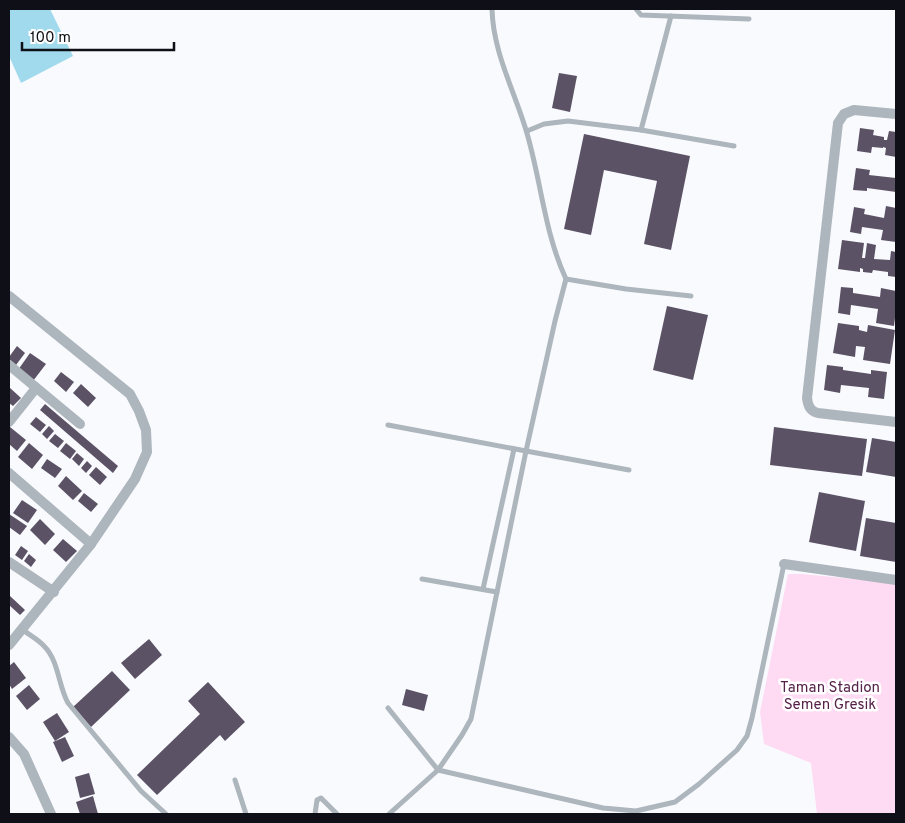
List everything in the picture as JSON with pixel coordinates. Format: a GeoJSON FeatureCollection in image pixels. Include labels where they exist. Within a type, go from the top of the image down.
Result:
{"type":"FeatureCollection","features":[{"type":"Feature","properties":{"kind":"street"},"geometry":{"type":"LineString","coordinates":[[896,114],[854,110],[844,114],[838,123],[807,398],[813,412],[896,422]]}},
{"type":"Feature","properties":{"kind":"street"},"geometry":{"type":"LineString","coordinates":[[9,296],[130,394],[146,430],[147,452],[135,479],[91,544],[54,592],[9,645]]}},
{"type":"Feature","properties":{"kind":"street"},"geometry":{"type":"LineString","coordinates":[[9,365],[80,424]]}},
{"type":"Feature","properties":{"kind":"street"},"geometry":{"type":"LineString","coordinates":[[9,422],[36,388]]}},
{"type":"Feature","properties":{"kind":"street"},"geometry":{"type":"LineString","coordinates":[[9,473],[91,544]]}},
{"type":"Feature","properties":{"kind":"street"},"geometry":{"type":"LineString","coordinates":[[9,479],[20,484]]}},
{"type":"Feature","properties":{"kind":"street"},"geometry":{"type":"LineString","coordinates":[[9,562],[54,592]]}},
{"type":"Feature","properties":{"kind":"street"},"geometry":{"type":"LineString","coordinates":[[784,564],[896,580]]}},
{"type":"Feature","properties":{"kind":"street"},"geometry":{"type":"LineString","coordinates":[[9,737],[24,754],[51,814]]}},
{"type":"Feature","properties":{"kind":"lane"},"geometry":{"type":"LineString","coordinates":[[389,814],[438,770],[471,719],[526,451],[566,278],[560,266],[544,210],[527,131],[499,54],[492,9]]}},
{"type":"Feature","properties":{"kind":"lane"},"geometry":{"type":"LineString","coordinates":[[636,9],[641,15],[749,19]]}},
{"type":"Feature","properties":{"kind":"lane"},"geometry":{"type":"LineString","coordinates":[[641,130],[671,16]]}},
{"type":"Feature","properties":{"kind":"lane"},"geometry":{"type":"LineString","coordinates":[[527,131],[544,124],[568,121],[641,130],[734,146]]}},
{"type":"Feature","properties":{"kind":"lane"},"geometry":{"type":"LineString","coordinates":[[566,278],[626,289],[691,296]]}},
{"type":"Feature","properties":{"kind":"lane"},"geometry":{"type":"LineString","coordinates":[[388,425],[629,470]]}},
{"type":"Feature","properties":{"kind":"lane"},"geometry":{"type":"LineString","coordinates":[[483,589],[514,449]]}},
{"type":"Feature","properties":{"kind":"lane"},"geometry":{"type":"LineString","coordinates":[[388,708],[438,770],[603,808],[636,811],[675,802],[699,784],[737,750],[747,736],[784,564]]}},
{"type":"Feature","properties":{"kind":"lane"},"geometry":{"type":"LineString","coordinates":[[422,579],[497,592]]}},
{"type":"Feature","properties":{"kind":"lane"},"geometry":{"type":"LineString","coordinates":[[22,629],[44,646],[52,658],[62,692],[68,703],[141,791],[166,814]]}},
{"type":"Feature","properties":{"kind":"lane"},"geometry":{"type":"LineString","coordinates":[[234,780],[246,814]]}},
{"type":"Feature","properties":{"kind":"lane"},"geometry":{"type":"LineString","coordinates":[[315,814],[317,800],[321,798],[337,814]]}},
{"type":"Feature","properties":{"kind":"lane"},"geometry":{"type":"LineString","coordinates":[[656,814],[657,807]]}},
{"type":"Feature","properties":{"kind":"green space","name":"Taman Stadion Semen Gresik"},"geometry":{"type":"Polygon","coordinates":[[[788,574],[896,583],[896,814],[817,814],[811,763],[764,744],[760,712],[788,574]]]}},
{"type":"Feature","properties":{"kind":"water"},"geometry":{"type":"Polygon","coordinates":[[[9,9],[50,9],[73,56],[21,83],[9,56],[9,9]]]}},
{"type":"Feature","properties":{"kind":"building"},"geometry":{"type":"Polygon","coordinates":[[[559,73],[577,76],[570,112],[552,108],[559,73]]]}},
{"type":"Feature","properties":{"kind":"building"},"geometry":{"type":"Polygon","coordinates":[[[860,128],[874,130],[873,135],[884,137],[884,140],[887,140],[889,131],[896,132],[896,157],[885,155],[886,148],[883,147],[872,147],[871,153],[857,151],[860,128]]]}},
{"type":"Feature","properties":{"kind":"building"},"geometry":{"type":"Polygon","coordinates":[[[584,134],[690,156],[671,250],[644,244],[657,181],[604,170],[591,235],[564,229],[584,134]]]}},
{"type":"Feature","properties":{"kind":"building"},"geometry":{"type":"Polygon","coordinates":[[[856,168],[870,170],[869,175],[896,178],[896,192],[867,188],[867,191],[853,190],[856,168]]]}},
{"type":"Feature","properties":{"kind":"building"},"geometry":{"type":"Polygon","coordinates":[[[886,206],[896,208],[896,242],[881,240],[883,230],[862,227],[861,234],[850,232],[854,207],[865,209],[864,214],[884,218],[886,206]]]}},
{"type":"Feature","properties":{"kind":"building"},"geometry":{"type":"Polygon","coordinates":[[[842,240],[864,243],[862,258],[865,258],[867,243],[876,245],[874,259],[890,260],[891,251],[896,252],[896,277],[888,276],[888,272],[873,270],[872,273],[863,272],[863,269],[860,268],[860,272],[838,269],[842,240]]]}},
{"type":"Feature","properties":{"kind":"building"},"geometry":{"type":"Polygon","coordinates":[[[841,287],[853,288],[853,293],[880,297],[881,288],[896,291],[894,326],[876,323],[878,309],[851,305],[850,315],[838,313],[841,287]]]}},
{"type":"Feature","properties":{"kind":"building"},"geometry":{"type":"Polygon","coordinates":[[[667,306],[708,315],[693,380],[653,370],[667,306]]]}},
{"type":"Feature","properties":{"kind":"building"},"geometry":{"type":"Polygon","coordinates":[[[838,323],[859,326],[859,330],[867,332],[868,325],[895,330],[890,364],[863,360],[865,347],[856,346],[855,357],[833,353],[838,323]]]}},
{"type":"Feature","properties":{"kind":"building"},"geometry":{"type":"Polygon","coordinates":[[[17,346],[25,353],[16,365],[9,357],[17,346]]]}},
{"type":"Feature","properties":{"kind":"building"},"geometry":{"type":"Polygon","coordinates":[[[30,353],[46,364],[33,381],[18,370],[30,353]]]}},
{"type":"Feature","properties":{"kind":"building"},"geometry":{"type":"Polygon","coordinates":[[[827,365],[843,367],[843,370],[871,374],[871,370],[887,372],[884,399],[868,397],[869,388],[841,385],[840,393],[824,390],[827,365]]]}},
{"type":"Feature","properties":{"kind":"building"},"geometry":{"type":"Polygon","coordinates":[[[61,372],[74,382],[66,392],[54,381],[61,372]]]}},
{"type":"Feature","properties":{"kind":"building"},"geometry":{"type":"Polygon","coordinates":[[[81,384],[96,398],[88,407],[73,393],[81,384]]]}},
{"type":"Feature","properties":{"kind":"building"},"geometry":{"type":"Polygon","coordinates":[[[9,387],[21,398],[13,406],[9,403],[9,387]]]}},
{"type":"Feature","properties":{"kind":"building"},"geometry":{"type":"Polygon","coordinates":[[[45,404],[118,466],[113,473],[40,410],[45,404]]]}},
{"type":"Feature","properties":{"kind":"building"},"geometry":{"type":"Polygon","coordinates":[[[36,417],[46,425],[40,432],[30,424],[36,417]]]}},
{"type":"Feature","properties":{"kind":"building"},"geometry":{"type":"Polygon","coordinates":[[[49,426],[54,431],[47,439],[42,434],[49,426]]]}},
{"type":"Feature","properties":{"kind":"building"},"geometry":{"type":"Polygon","coordinates":[[[10,427],[26,440],[17,451],[9,444],[10,427]]]}},
{"type":"Feature","properties":{"kind":"building"},"geometry":{"type":"Polygon","coordinates":[[[774,427],[867,439],[862,476],[770,465],[774,427]]]}},
{"type":"Feature","properties":{"kind":"building"},"geometry":{"type":"Polygon","coordinates":[[[55,434],[64,441],[58,448],[49,441],[55,434]]]}},
{"type":"Feature","properties":{"kind":"building"},"geometry":{"type":"Polygon","coordinates":[[[872,438],[896,442],[896,477],[866,472],[872,438]]]}},
{"type":"Feature","properties":{"kind":"building"},"geometry":{"type":"Polygon","coordinates":[[[29,443],[43,455],[32,469],[18,457],[29,443]]]}},
{"type":"Feature","properties":{"kind":"building"},"geometry":{"type":"Polygon","coordinates":[[[66,443],[76,451],[70,459],[60,451],[66,443]]]}},
{"type":"Feature","properties":{"kind":"building"},"geometry":{"type":"Polygon","coordinates":[[[77,453],[84,459],[79,466],[72,459],[77,453]]]}},
{"type":"Feature","properties":{"kind":"building"},"geometry":{"type":"Polygon","coordinates":[[[47,459],[62,469],[55,478],[41,468],[47,459]]]}},
{"type":"Feature","properties":{"kind":"building"},"geometry":{"type":"Polygon","coordinates":[[[87,461],[92,466],[86,473],[81,468],[87,461]]]}},
{"type":"Feature","properties":{"kind":"building"},"geometry":{"type":"Polygon","coordinates":[[[96,467],[107,477],[100,485],[89,475],[96,467]]]}},
{"type":"Feature","properties":{"kind":"building"},"geometry":{"type":"Polygon","coordinates":[[[66,476],[82,491],[73,500],[58,486],[66,476]]]}},
{"type":"Feature","properties":{"kind":"building"},"geometry":{"type":"Polygon","coordinates":[[[819,492],[865,501],[856,551],[809,542],[819,492]]]}},
{"type":"Feature","properties":{"kind":"building"},"geometry":{"type":"Polygon","coordinates":[[[84,493],[98,504],[91,512],[78,501],[84,493]]]}},
{"type":"Feature","properties":{"kind":"building"},"geometry":{"type":"Polygon","coordinates":[[[22,500],[37,510],[28,523],[13,513],[22,500]]]}},
{"type":"Feature","properties":{"kind":"building"},"geometry":{"type":"Polygon","coordinates":[[[9,514],[27,526],[20,535],[9,527],[9,514]]]}},
{"type":"Feature","properties":{"kind":"building"},"geometry":{"type":"Polygon","coordinates":[[[866,518],[896,523],[896,562],[860,556],[866,518]]]}},
{"type":"Feature","properties":{"kind":"building"},"geometry":{"type":"Polygon","coordinates":[[[40,519],[55,534],[45,545],[30,530],[40,519]]]}},
{"type":"Feature","properties":{"kind":"building"},"geometry":{"type":"Polygon","coordinates":[[[63,539],[77,551],[66,562],[53,550],[63,539]]]}},
{"type":"Feature","properties":{"kind":"building"},"geometry":{"type":"Polygon","coordinates":[[[21,546],[28,551],[22,560],[15,555],[21,546]]]}},
{"type":"Feature","properties":{"kind":"building"},"geometry":{"type":"Polygon","coordinates":[[[29,554],[36,560],[31,567],[24,561],[29,554]]]}},
{"type":"Feature","properties":{"kind":"building"},"geometry":{"type":"Polygon","coordinates":[[[10,596],[25,610],[20,615],[9,605],[10,596]]]}},
{"type":"Feature","properties":{"kind":"building"},"geometry":{"type":"Polygon","coordinates":[[[149,639],[162,655],[135,679],[121,663],[149,639]]]}},
{"type":"Feature","properties":{"kind":"building"},"geometry":{"type":"Polygon","coordinates":[[[14,662],[26,678],[12,689],[9,684],[9,666],[14,662]]]}},
{"type":"Feature","properties":{"kind":"building"},"geometry":{"type":"Polygon","coordinates":[[[112,671],[130,690],[91,727],[73,707],[112,671]]]}},
{"type":"Feature","properties":{"kind":"building"},"geometry":{"type":"Polygon","coordinates":[[[208,682],[245,722],[225,741],[220,735],[157,795],[137,775],[200,714],[188,701],[208,682]]]}},
{"type":"Feature","properties":{"kind":"building"},"geometry":{"type":"Polygon","coordinates":[[[29,685],[40,699],[27,710],[16,696],[29,685]]]}},
{"type":"Feature","properties":{"kind":"building"},"geometry":{"type":"Polygon","coordinates":[[[406,689],[428,695],[424,711],[402,705],[406,689]]]}},
{"type":"Feature","properties":{"kind":"building"},"geometry":{"type":"Polygon","coordinates":[[[57,713],[69,732],[55,741],[43,722],[57,713]]]}},
{"type":"Feature","properties":{"kind":"building"},"geometry":{"type":"Polygon","coordinates":[[[65,737],[74,756],[62,762],[53,742],[65,737]]]}},
{"type":"Feature","properties":{"kind":"building"},"geometry":{"type":"Polygon","coordinates":[[[89,773],[95,794],[80,798],[75,777],[89,773]]]}},
{"type":"Feature","properties":{"kind":"building"},"geometry":{"type":"Polygon","coordinates":[[[93,796],[98,814],[80,814],[76,802],[93,796]]]}}]}
